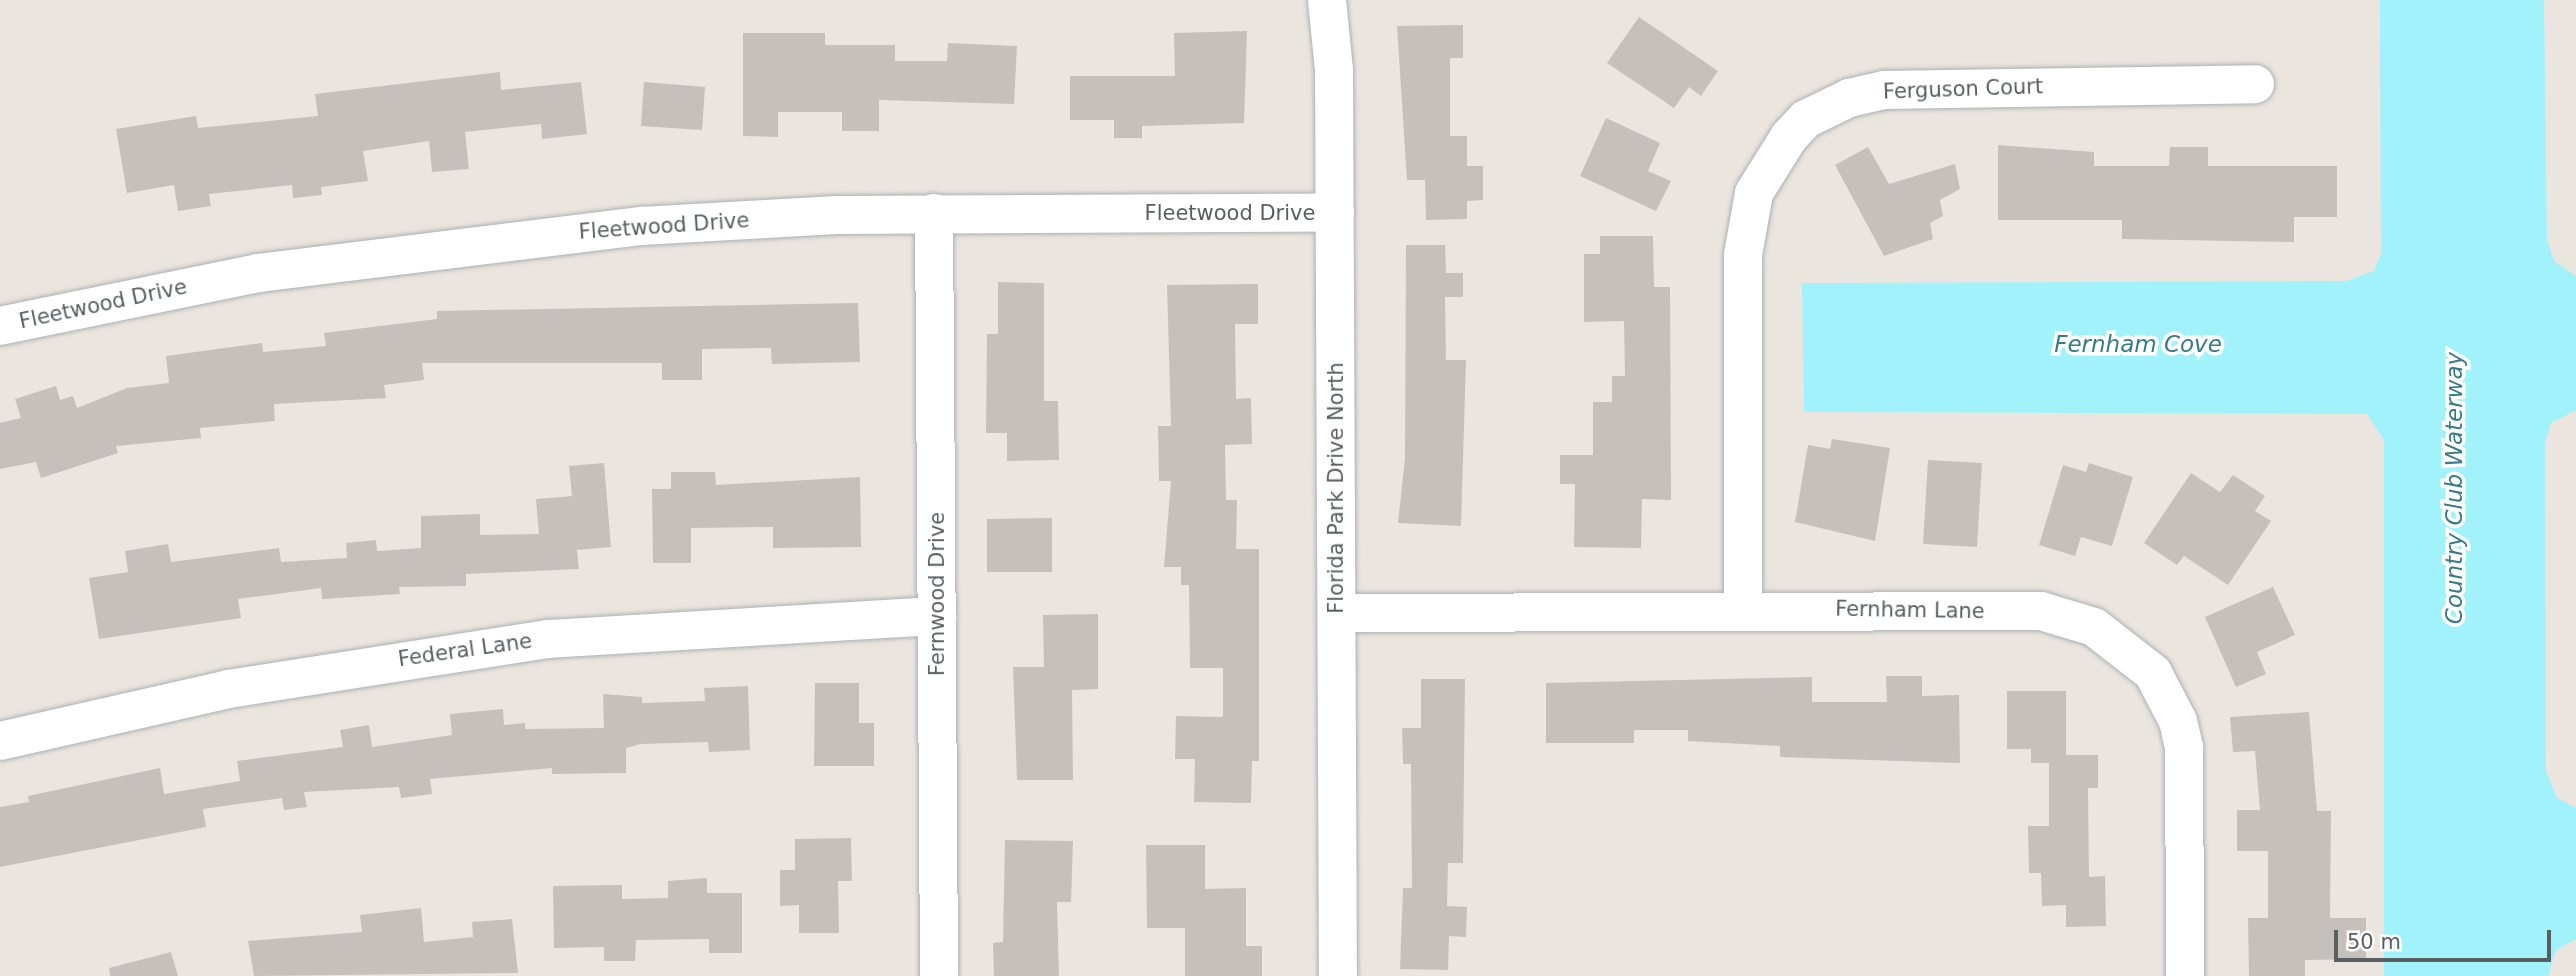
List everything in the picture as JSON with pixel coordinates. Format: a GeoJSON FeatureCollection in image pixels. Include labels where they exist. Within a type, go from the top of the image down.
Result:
{"type":"FeatureCollection","features":[{"type":"Feature","properties":{"kind":"street","name":"Florida Park Drive North"},"geometry":{"type":"LineString","coordinates":[[1327,0],[1335,212],[1338,976]]}},
{"type":"Feature","properties":{"kind":"street","name":"Ferguson Court"},"geometry":{"type":"LineString","coordinates":[[1742,608],[1743,255],[1754,193],[1789,137],[1806,120],[1849,98],[1885,90],[2255,83]]}},
{"type":"Feature","properties":{"kind":"street","name":"Fleetwood Drive"},"geometry":{"type":"LineString","coordinates":[[0,326],[183,286],[438,247],[641,226],[934,213],[1335,212]]}},
{"type":"Feature","properties":{"kind":"street","name":"Fernwood Drive"},"geometry":{"type":"LineString","coordinates":[[934,213],[939,976]]}},
{"type":"Feature","properties":{"kind":"street","name":"Fernham Lane"},"geometry":{"type":"LineString","coordinates":[[1337,613],[1742,608],[2040,611],[2094,627],[2136,653],[2168,696],[2184,748],[2185,976]]}},
{"type":"Feature","properties":{"kind":"street","name":"Federal Lane"},"geometry":{"type":"LineString","coordinates":[[0,741],[228,689],[521,642],[698,625],[937,617]]}},
{"type":"Feature","properties":{"kind":"water"},"geometry":{"type":"Polygon","coordinates":[[[2380,0],[2544,0],[2547,239],[2554,261],[2576,276],[2576,410],[2551,423],[2545,443],[2546,771],[2557,798],[2576,808],[2576,939],[2556,950],[2548,976],[2384,976],[2384,440],[2367,414],[1804,412],[1802,283],[2346,281],[2374,271],[2381,254],[2380,0]]]}},
{"type":"Feature","properties":{"kind":"building"},"geometry":{"type":"Polygon","coordinates":[[[1639,17],[1718,71],[1701,96],[1689,87],[1674,108],[1607,63],[1639,17]]]}},
{"type":"Feature","properties":{"kind":"building"},"geometry":{"type":"Polygon","coordinates":[[[1463,25],[1463,58],[1450,58],[1450,136],[1467,136],[1467,166],[1483,166],[1483,200],[1467,201],[1467,219],[1426,220],[1425,180],[1407,180],[1397,26],[1463,25]]]}},
{"type":"Feature","properties":{"kind":"building"},"geometry":{"type":"Polygon","coordinates":[[[1247,31],[1244,123],[1142,126],[1142,138],[1114,138],[1114,120],[1070,120],[1070,76],[1175,76],[1174,33],[1247,31]]]}},
{"type":"Feature","properties":{"kind":"building"},"geometry":{"type":"Polygon","coordinates":[[[743,33],[825,33],[825,45],[895,45],[895,61],[947,61],[948,43],[1017,46],[1014,104],[879,100],[879,131],[842,131],[842,112],[778,112],[778,137],[743,136],[743,33]]]}},
{"type":"Feature","properties":{"kind":"building"},"geometry":{"type":"Polygon","coordinates":[[[500,72],[501,90],[581,82],[587,134],[542,139],[541,124],[465,132],[469,169],[432,172],[429,141],[363,151],[368,181],[321,187],[322,195],[293,198],[292,185],[209,194],[211,206],[178,211],[174,185],[127,193],[116,129],[196,116],[198,128],[318,116],[315,94],[500,72]]]}},
{"type":"Feature","properties":{"kind":"building"},"geometry":{"type":"Polygon","coordinates":[[[644,82],[705,87],[702,130],[641,126],[644,82]]]}},
{"type":"Feature","properties":{"kind":"building"},"geometry":{"type":"Polygon","coordinates":[[[1606,118],[1660,143],[1648,171],[1671,181],[1656,211],[1580,176],[1606,118]]]}},
{"type":"Feature","properties":{"kind":"building"},"geometry":{"type":"Polygon","coordinates":[[[1998,145],[2094,152],[2094,166],[2169,166],[2170,147],[2208,147],[2208,166],[2337,166],[2337,217],[2294,217],[2294,242],[2122,239],[2122,220],[1998,220],[1998,145]]]}},
{"type":"Feature","properties":{"kind":"building"},"geometry":{"type":"Polygon","coordinates":[[[1868,147],[1889,184],[1955,164],[1960,189],[1940,200],[1943,216],[1930,223],[1933,239],[1884,256],[1835,165],[1868,147]]]}},
{"type":"Feature","properties":{"kind":"building"},"geometry":{"type":"Polygon","coordinates":[[[1600,236],[1653,236],[1654,287],[1670,287],[1671,500],[1642,499],[1641,548],[1574,547],[1575,484],[1560,484],[1560,455],[1593,455],[1593,402],[1612,402],[1612,376],[1625,376],[1624,321],[1584,322],[1584,254],[1600,254],[1600,236]]]}},
{"type":"Feature","properties":{"kind":"building"},"geometry":{"type":"Polygon","coordinates":[[[1406,245],[1445,245],[1446,273],[1463,273],[1463,297],[1445,297],[1446,360],[1466,360],[1461,526],[1398,523],[1405,458],[1406,245]]]}},
{"type":"Feature","properties":{"kind":"building"},"geometry":{"type":"Polygon","coordinates":[[[998,282],[1044,283],[1044,401],[1058,401],[1059,460],[1007,461],[1007,433],[986,433],[987,334],[998,334],[998,282]]]}},
{"type":"Feature","properties":{"kind":"building"},"geometry":{"type":"Polygon","coordinates":[[[1258,284],[1258,324],[1235,324],[1236,399],[1251,398],[1252,444],[1225,445],[1226,500],[1237,500],[1236,549],[1259,549],[1259,761],[1252,761],[1251,803],[1194,802],[1195,759],[1175,759],[1176,716],[1223,717],[1223,668],[1190,668],[1189,585],[1181,585],[1181,567],[1164,567],[1171,481],[1159,481],[1158,426],[1171,426],[1167,285],[1258,284]]]}},
{"type":"Feature","properties":{"kind":"building"},"geometry":{"type":"Polygon","coordinates":[[[858,303],[860,362],[772,364],[771,348],[702,349],[702,380],[662,380],[662,363],[422,363],[424,380],[384,385],[386,398],[274,404],[275,421],[200,428],[201,438],[116,446],[118,453],[41,478],[36,462],[0,469],[0,423],[21,418],[15,399],[56,386],[60,400],[73,396],[77,408],[127,388],[169,383],[166,356],[262,343],[263,352],[326,346],[324,333],[437,319],[437,311],[858,303]]]}},
{"type":"Feature","properties":{"kind":"building"},"geometry":{"type":"Polygon","coordinates":[[[1832,439],[1890,448],[1875,541],[1795,522],[1808,445],[1830,449],[1832,439]]]}},
{"type":"Feature","properties":{"kind":"building"},"geometry":{"type":"Polygon","coordinates":[[[1928,460],[1982,463],[1977,547],[1923,544],[1928,460]]]}},
{"type":"Feature","properties":{"kind":"building"},"geometry":{"type":"Polygon","coordinates":[[[604,463],[611,547],[577,550],[579,569],[466,574],[466,586],[399,587],[400,594],[322,599],[321,588],[238,599],[241,618],[99,639],[89,578],[128,572],[125,551],[168,544],[171,562],[279,548],[281,562],[347,558],[346,543],[376,540],[377,551],[421,548],[421,516],[480,514],[480,535],[539,534],[536,499],[572,496],[569,466],[604,463]]]}},
{"type":"Feature","properties":{"kind":"building"},"geometry":{"type":"Polygon","coordinates":[[[2089,463],[2133,477],[2112,546],[2081,537],[2075,556],[2039,545],[2063,465],[2086,472],[2089,463]]]}},
{"type":"Feature","properties":{"kind":"building"},"geometry":{"type":"Polygon","coordinates":[[[671,472],[715,472],[716,485],[860,477],[861,547],[773,548],[773,527],[691,528],[691,563],[653,563],[652,489],[671,489],[671,472]]]}},
{"type":"Feature","properties":{"kind":"building"},"geometry":{"type":"Polygon","coordinates":[[[2191,473],[2220,492],[2233,475],[2265,496],[2255,511],[2271,521],[2228,585],[2184,556],[2177,565],[2144,543],[2191,473]]]}},
{"type":"Feature","properties":{"kind":"building"},"geometry":{"type":"Polygon","coordinates":[[[1052,518],[1052,572],[987,572],[987,519],[1052,518]]]}},
{"type":"Feature","properties":{"kind":"building"},"geometry":{"type":"Polygon","coordinates":[[[2273,587],[2295,635],[2257,652],[2266,674],[2236,687],[2205,617],[2273,587]]]}},
{"type":"Feature","properties":{"kind":"building"},"geometry":{"type":"Polygon","coordinates":[[[1098,614],[1098,689],[1072,690],[1073,780],[1017,780],[1013,667],[1044,667],[1043,615],[1098,614]]]}},
{"type":"Feature","properties":{"kind":"building"},"geometry":{"type":"Polygon","coordinates":[[[1886,676],[1922,676],[1922,696],[1959,695],[1960,763],[1780,757],[1780,746],[1688,741],[1688,730],[1634,730],[1634,743],[1546,743],[1546,683],[1812,677],[1812,702],[1887,702],[1886,676]]]}},
{"type":"Feature","properties":{"kind":"building"},"geometry":{"type":"Polygon","coordinates":[[[1421,679],[1465,679],[1463,863],[1448,863],[1447,906],[1467,907],[1466,937],[1449,936],[1448,970],[1400,969],[1403,888],[1412,888],[1411,764],[1403,764],[1402,728],[1421,728],[1421,679]]]}},
{"type":"Feature","properties":{"kind":"building"},"geometry":{"type":"Polygon","coordinates":[[[815,683],[859,683],[859,723],[874,723],[874,766],[814,766],[815,683]]]}},
{"type":"Feature","properties":{"kind":"building"},"geometry":{"type":"Polygon","coordinates":[[[748,686],[750,750],[709,752],[708,742],[641,744],[626,748],[626,773],[552,774],[552,768],[430,779],[432,794],[401,798],[399,787],[304,792],[307,807],[284,810],[282,798],[203,809],[206,827],[0,867],[0,807],[29,802],[28,796],[160,768],[164,794],[240,781],[237,761],[343,747],[340,730],[369,725],[372,747],[452,735],[450,714],[503,709],[504,725],[525,723],[525,729],[604,728],[603,694],[642,697],[642,703],[705,701],[704,688],[748,686]]]}},
{"type":"Feature","properties":{"kind":"building"},"geometry":{"type":"Polygon","coordinates":[[[2007,691],[2066,691],[2066,755],[2098,755],[2098,788],[2088,788],[2089,877],[2105,876],[2106,926],[2066,927],[2066,905],[2042,906],[2041,873],[2029,873],[2028,826],[2049,826],[2049,763],[2031,763],[2031,749],[2007,749],[2007,691]]]}},
{"type":"Feature","properties":{"kind":"building"},"geometry":{"type":"Polygon","coordinates":[[[2309,712],[2317,811],[2331,811],[2330,918],[2366,918],[2366,959],[2305,960],[2305,976],[2249,976],[2248,918],[2268,918],[2268,851],[2237,851],[2237,810],[2260,810],[2255,751],[2233,752],[2230,717],[2309,712]]]}},
{"type":"Feature","properties":{"kind":"building"},"geometry":{"type":"Polygon","coordinates":[[[851,838],[852,881],[838,881],[839,933],[799,933],[799,905],[780,906],[780,870],[795,870],[795,839],[851,838]]]}},
{"type":"Feature","properties":{"kind":"building"},"geometry":{"type":"Polygon","coordinates":[[[1005,840],[1073,841],[1071,902],[1057,902],[1059,976],[994,976],[993,943],[1003,942],[1005,840]]]}},
{"type":"Feature","properties":{"kind":"building"},"geometry":{"type":"Polygon","coordinates":[[[1146,845],[1205,845],[1205,889],[1246,888],[1246,946],[1262,946],[1262,976],[1185,976],[1185,928],[1147,928],[1146,845]]]}},
{"type":"Feature","properties":{"kind":"building"},"geometry":{"type":"Polygon","coordinates":[[[707,878],[707,893],[742,893],[742,953],[709,953],[709,939],[636,940],[635,961],[604,961],[604,947],[554,948],[553,886],[622,885],[622,899],[668,898],[668,881],[707,878]]]}},
{"type":"Feature","properties":{"kind":"building"},"geometry":{"type":"Polygon","coordinates":[[[421,908],[424,942],[473,937],[472,922],[512,919],[518,973],[254,976],[248,941],[362,932],[360,915],[421,908]]]}},
{"type":"Feature","properties":{"kind":"building"},"geometry":{"type":"Polygon","coordinates":[[[171,952],[178,976],[110,976],[109,968],[171,952]]]}},
{"type":"Feature","properties":{"kind":"water label","name":"Fernham Cove"},"geometry":{"type":"Point","coordinates":[2138,344]}},
{"type":"Feature","properties":{"kind":"water label","name":"Country Club Waterway"},"geometry":{"type":"Point","coordinates":[2454,488]}}]}
